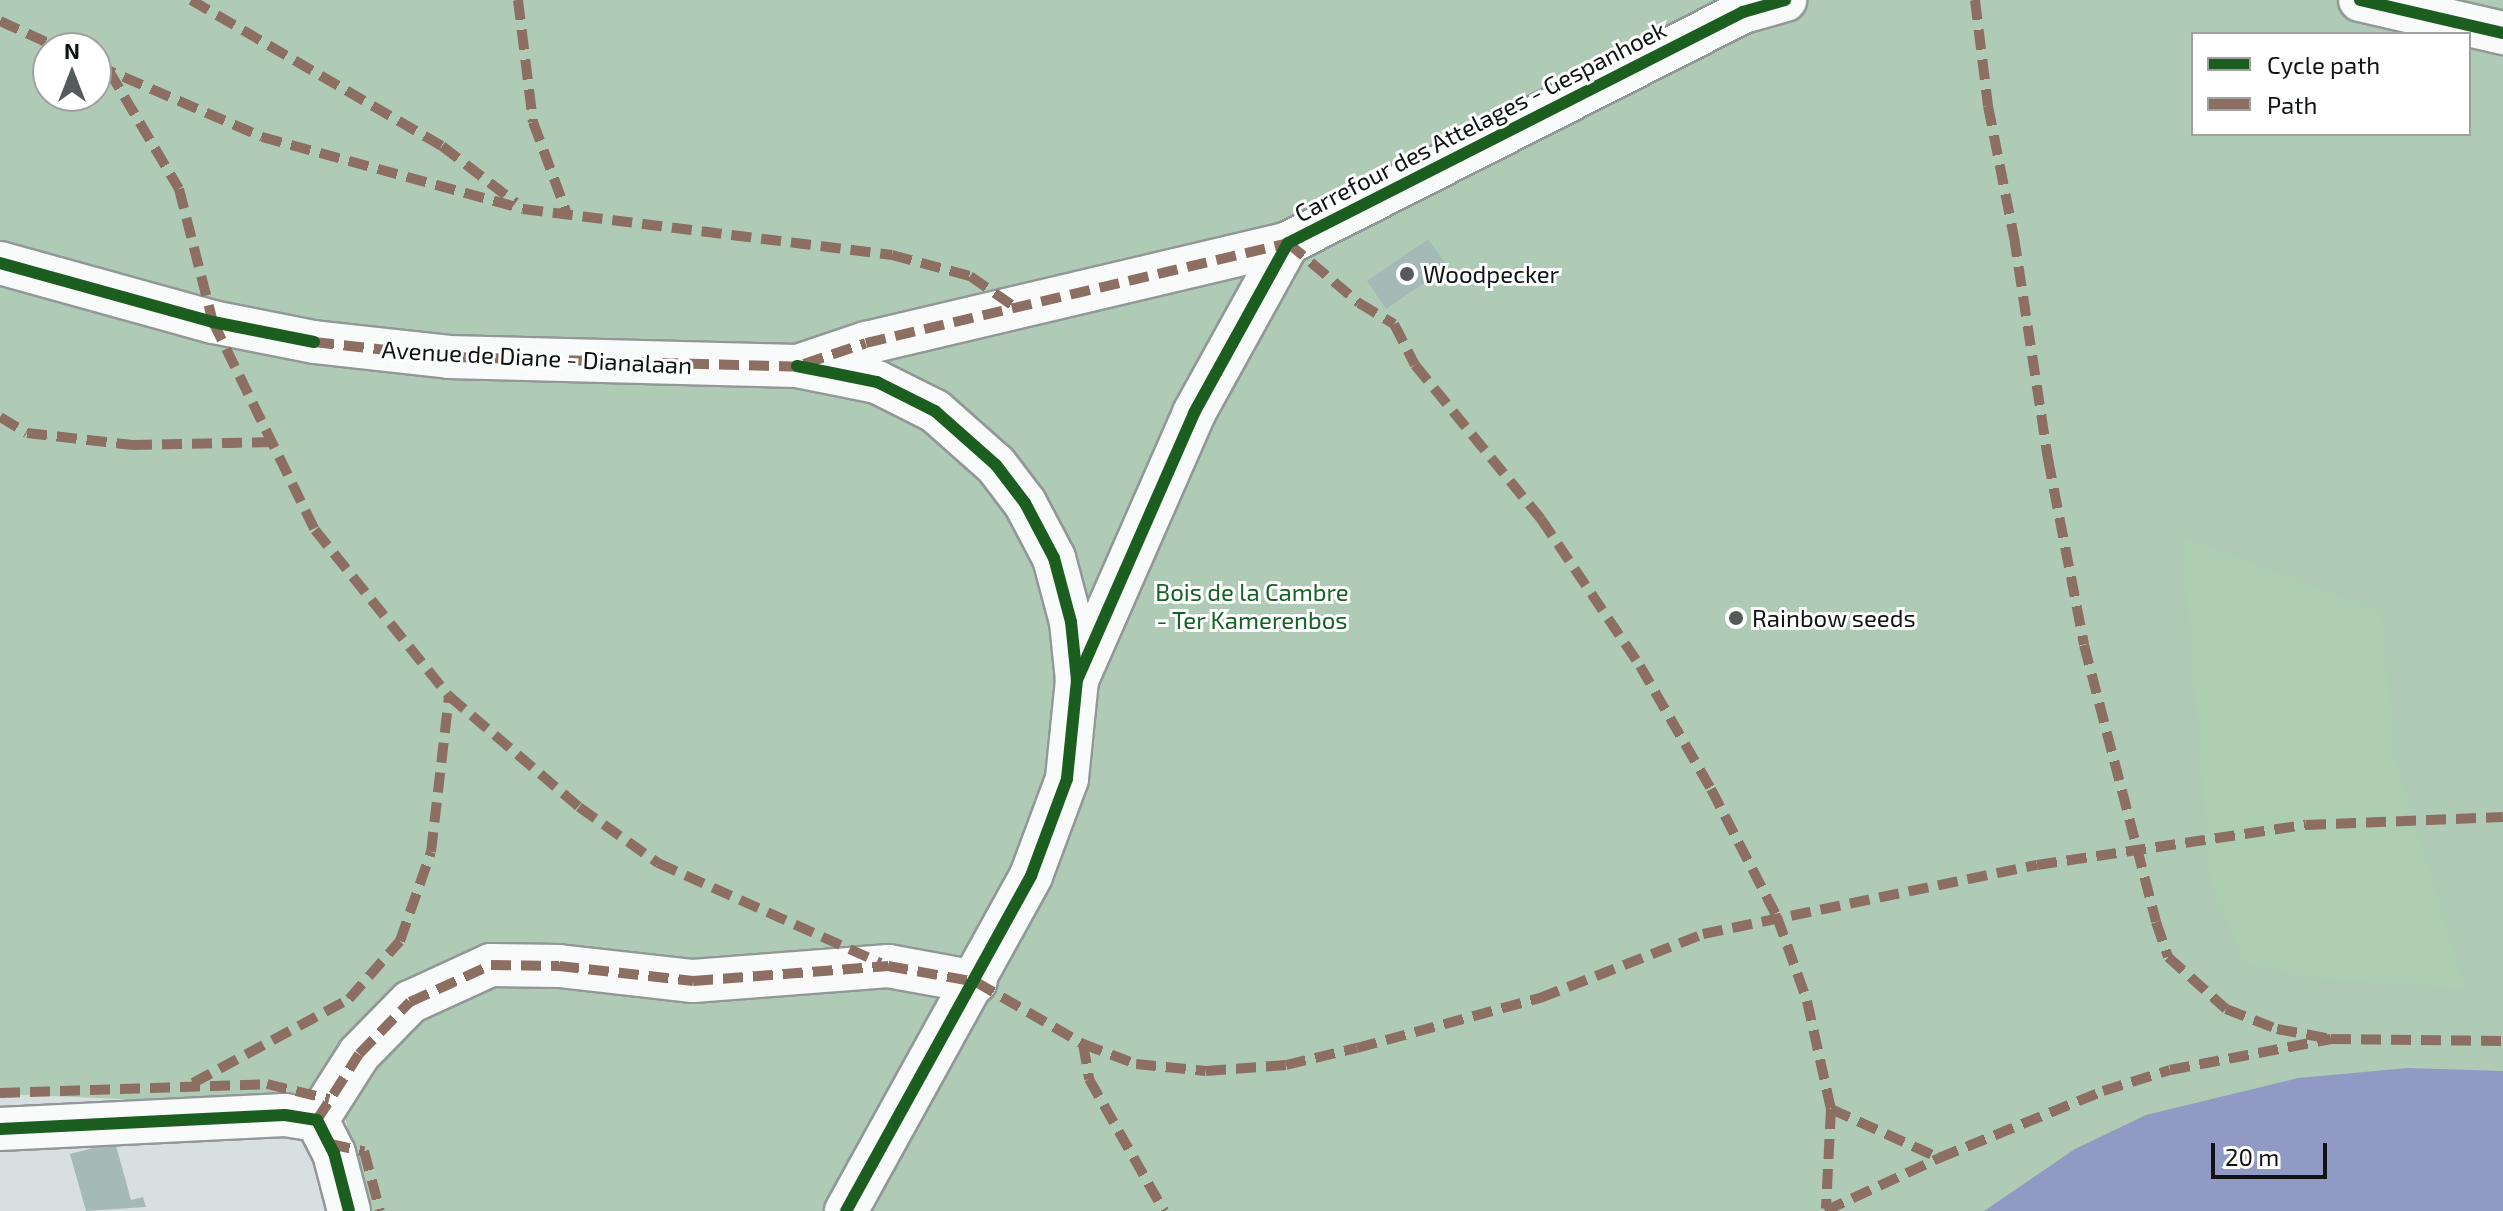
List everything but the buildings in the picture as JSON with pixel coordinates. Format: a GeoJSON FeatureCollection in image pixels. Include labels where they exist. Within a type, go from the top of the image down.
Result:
{"type":"FeatureCollection","features":[{"type":"Feature","properties":{"kind":"street","name":"Carrefour des Attelages - Gespanhoek"},"geometry":{"type":"LineString","coordinates":[[797,366],[866,343],[1288,243],[1743,12],[1785,0]]}},
{"type":"Feature","properties":{"kind":"street"},"geometry":{"type":"LineString","coordinates":[[2360,0],[2503,33]]}},
{"type":"Feature","properties":{"kind":"street","name":"Carrefour des Attelages - Gespanhoek"},"geometry":{"type":"LineString","coordinates":[[1077,680],[1194,413],[1288,243]]}},
{"type":"Feature","properties":{"kind":"street","name":"Avenue de Diane - Dianalaan"},"geometry":{"type":"LineString","coordinates":[[0,263],[213,322],[314,342],[449,357],[797,366]]}},
{"type":"Feature","properties":{"kind":"street"},"geometry":{"type":"LineString","coordinates":[[797,366],[877,382],[900,393],[935,411],[996,465],[1025,503],[1054,558],[1071,622],[1077,680],[1067,779],[1031,876],[976,982],[870,1159],[846,1211]]}},
{"type":"Feature","properties":{"kind":"street"},"geometry":{"type":"LineString","coordinates":[[317,1120],[359,1054],[410,1002],[491,965],[559,966],[693,981],[888,966],[976,982]]}},
{"type":"Feature","properties":{"kind":"street"},"geometry":{"type":"LineString","coordinates":[[0,1129],[285,1115],[317,1120]]}},
{"type":"Feature","properties":{"kind":"street"},"geometry":{"type":"LineString","coordinates":[[317,1120],[334,1153],[349,1211]]}},
{"type":"Feature","properties":{"kind":"green space","name":"Bois de la Cambre - Ter Kamerenbos"},"geometry":{"type":"Polygon","coordinates":[[[0,0],[2503,0],[2503,1211],[367,1211],[343,1108],[0,1094],[0,0]]]}},
{"type":"Feature","properties":{"kind":"green space"},"geometry":{"type":"Polygon","coordinates":[[[2182,537],[2380,611],[2395,759],[2465,989],[2310,978],[2245,963],[2211,883],[2182,537]]]}},
{"type":"Feature","properties":{"kind":"water"},"geometry":{"type":"Polygon","coordinates":[[[2408,1068],[2503,1071],[2503,1211],[1984,1211],[2075,1149],[2146,1115],[2298,1078],[2408,1068]]]}},
{"type":"Feature","properties":{"kind":"marked path"},"geometry":{"type":"LineString","coordinates":[[191,0],[442,146],[516,203]]}},
{"type":"Feature","properties":{"kind":"marked path"},"geometry":{"type":"LineString","coordinates":[[518,0],[533,122],[566,211]]}},
{"type":"Feature","properties":{"kind":"marked path"},"geometry":{"type":"LineString","coordinates":[[1975,0],[1988,106],[2014,237],[2048,459],[2084,645],[2156,922],[2168,957],[2226,1009],[2277,1029],[2331,1039]]}},
{"type":"Feature","properties":{"kind":"marked path"},"geometry":{"type":"LineString","coordinates":[[0,21],[32,36]]}},
{"type":"Feature","properties":{"kind":"marked path"},"geometry":{"type":"LineString","coordinates":[[112,72],[262,137],[523,209],[892,255],[970,276],[1016,308]]}},
{"type":"Feature","properties":{"kind":"marked path"},"geometry":{"type":"LineString","coordinates":[[112,76],[179,189],[213,322],[315,530],[449,696],[579,807],[658,863],[881,963]]}},
{"type":"Feature","properties":{"kind":"marked path"},"geometry":{"type":"LineString","coordinates":[[1288,243],[1359,303],[1394,324],[1415,365],[1541,519],[1640,666],[1711,789],[1777,917],[1807,1001],[1831,1109],[1826,1209]]}},
{"type":"Feature","properties":{"kind":"marked path"},"geometry":{"type":"LineString","coordinates":[[804,364],[866,343],[1289,243]]}},
{"type":"Feature","properties":{"kind":"marked path"},"geometry":{"type":"LineString","coordinates":[[314,342],[449,357],[801,367]]}},
{"type":"Feature","properties":{"kind":"marked path"},"geometry":{"type":"LineString","coordinates":[[0,417],[27,433],[132,445],[276,442]]}},
{"type":"Feature","properties":{"kind":"marked path"},"geometry":{"type":"LineString","coordinates":[[193,1083],[349,999],[400,941],[431,852],[449,696]]}},
{"type":"Feature","properties":{"kind":"marked path"},"geometry":{"type":"LineString","coordinates":[[317,1120],[359,1054],[410,1002],[491,965],[559,966],[693,981],[888,966],[976,982],[1083,1044],[1136,1064],[1206,1071],[1286,1065],[1357,1048],[1540,998],[1703,934],[2037,865],[2306,825],[2503,817]]}},
{"type":"Feature","properties":{"kind":"marked path"},"geometry":{"type":"LineString","coordinates":[[1825,1211],[1939,1158],[2103,1091],[2170,1070],[2331,1039],[2503,1041]]}},
{"type":"Feature","properties":{"kind":"marked path"},"geometry":{"type":"LineString","coordinates":[[1083,1044],[1089,1079],[1164,1211]]}},
{"type":"Feature","properties":{"kind":"marked path"},"geometry":{"type":"LineString","coordinates":[[0,1093],[267,1084],[329,1099]]}},
{"type":"Feature","properties":{"kind":"marked path"},"geometry":{"type":"LineString","coordinates":[[1831,1109],[1939,1158]]}},
{"type":"Feature","properties":{"kind":"marked path"},"geometry":{"type":"LineString","coordinates":[[330,1144],[364,1151],[380,1211]]}},
{"type":"Feature","properties":{"kind":"cycle path"},"geometry":{"type":"LineString","coordinates":[[1077,680],[1194,413],[1288,243],[1743,12],[1785,0]]}},
{"type":"Feature","properties":{"kind":"cycle path"},"geometry":{"type":"LineString","coordinates":[[2360,0],[2503,33]]}},
{"type":"Feature","properties":{"kind":"cycle path"},"geometry":{"type":"LineString","coordinates":[[0,263],[213,322],[314,342]]}},
{"type":"Feature","properties":{"kind":"cycle path"},"geometry":{"type":"LineString","coordinates":[[797,366],[877,382],[935,411],[996,465],[1025,503],[1054,558],[1071,622],[1077,680],[1067,779],[1031,876],[846,1211]]}},
{"type":"Feature","properties":{"kind":"cycle path"},"geometry":{"type":"LineString","coordinates":[[0,1129],[285,1115],[317,1120],[334,1153],[349,1211]]}},
{"type":"Feature","properties":{"kind":"place","name":"Woodpecker"},"geometry":{"type":"Point","coordinates":[1407,274]}},
{"type":"Feature","properties":{"kind":"place","name":"Rainbow seeds"},"geometry":{"type":"Point","coordinates":[1736,618]}}]}
